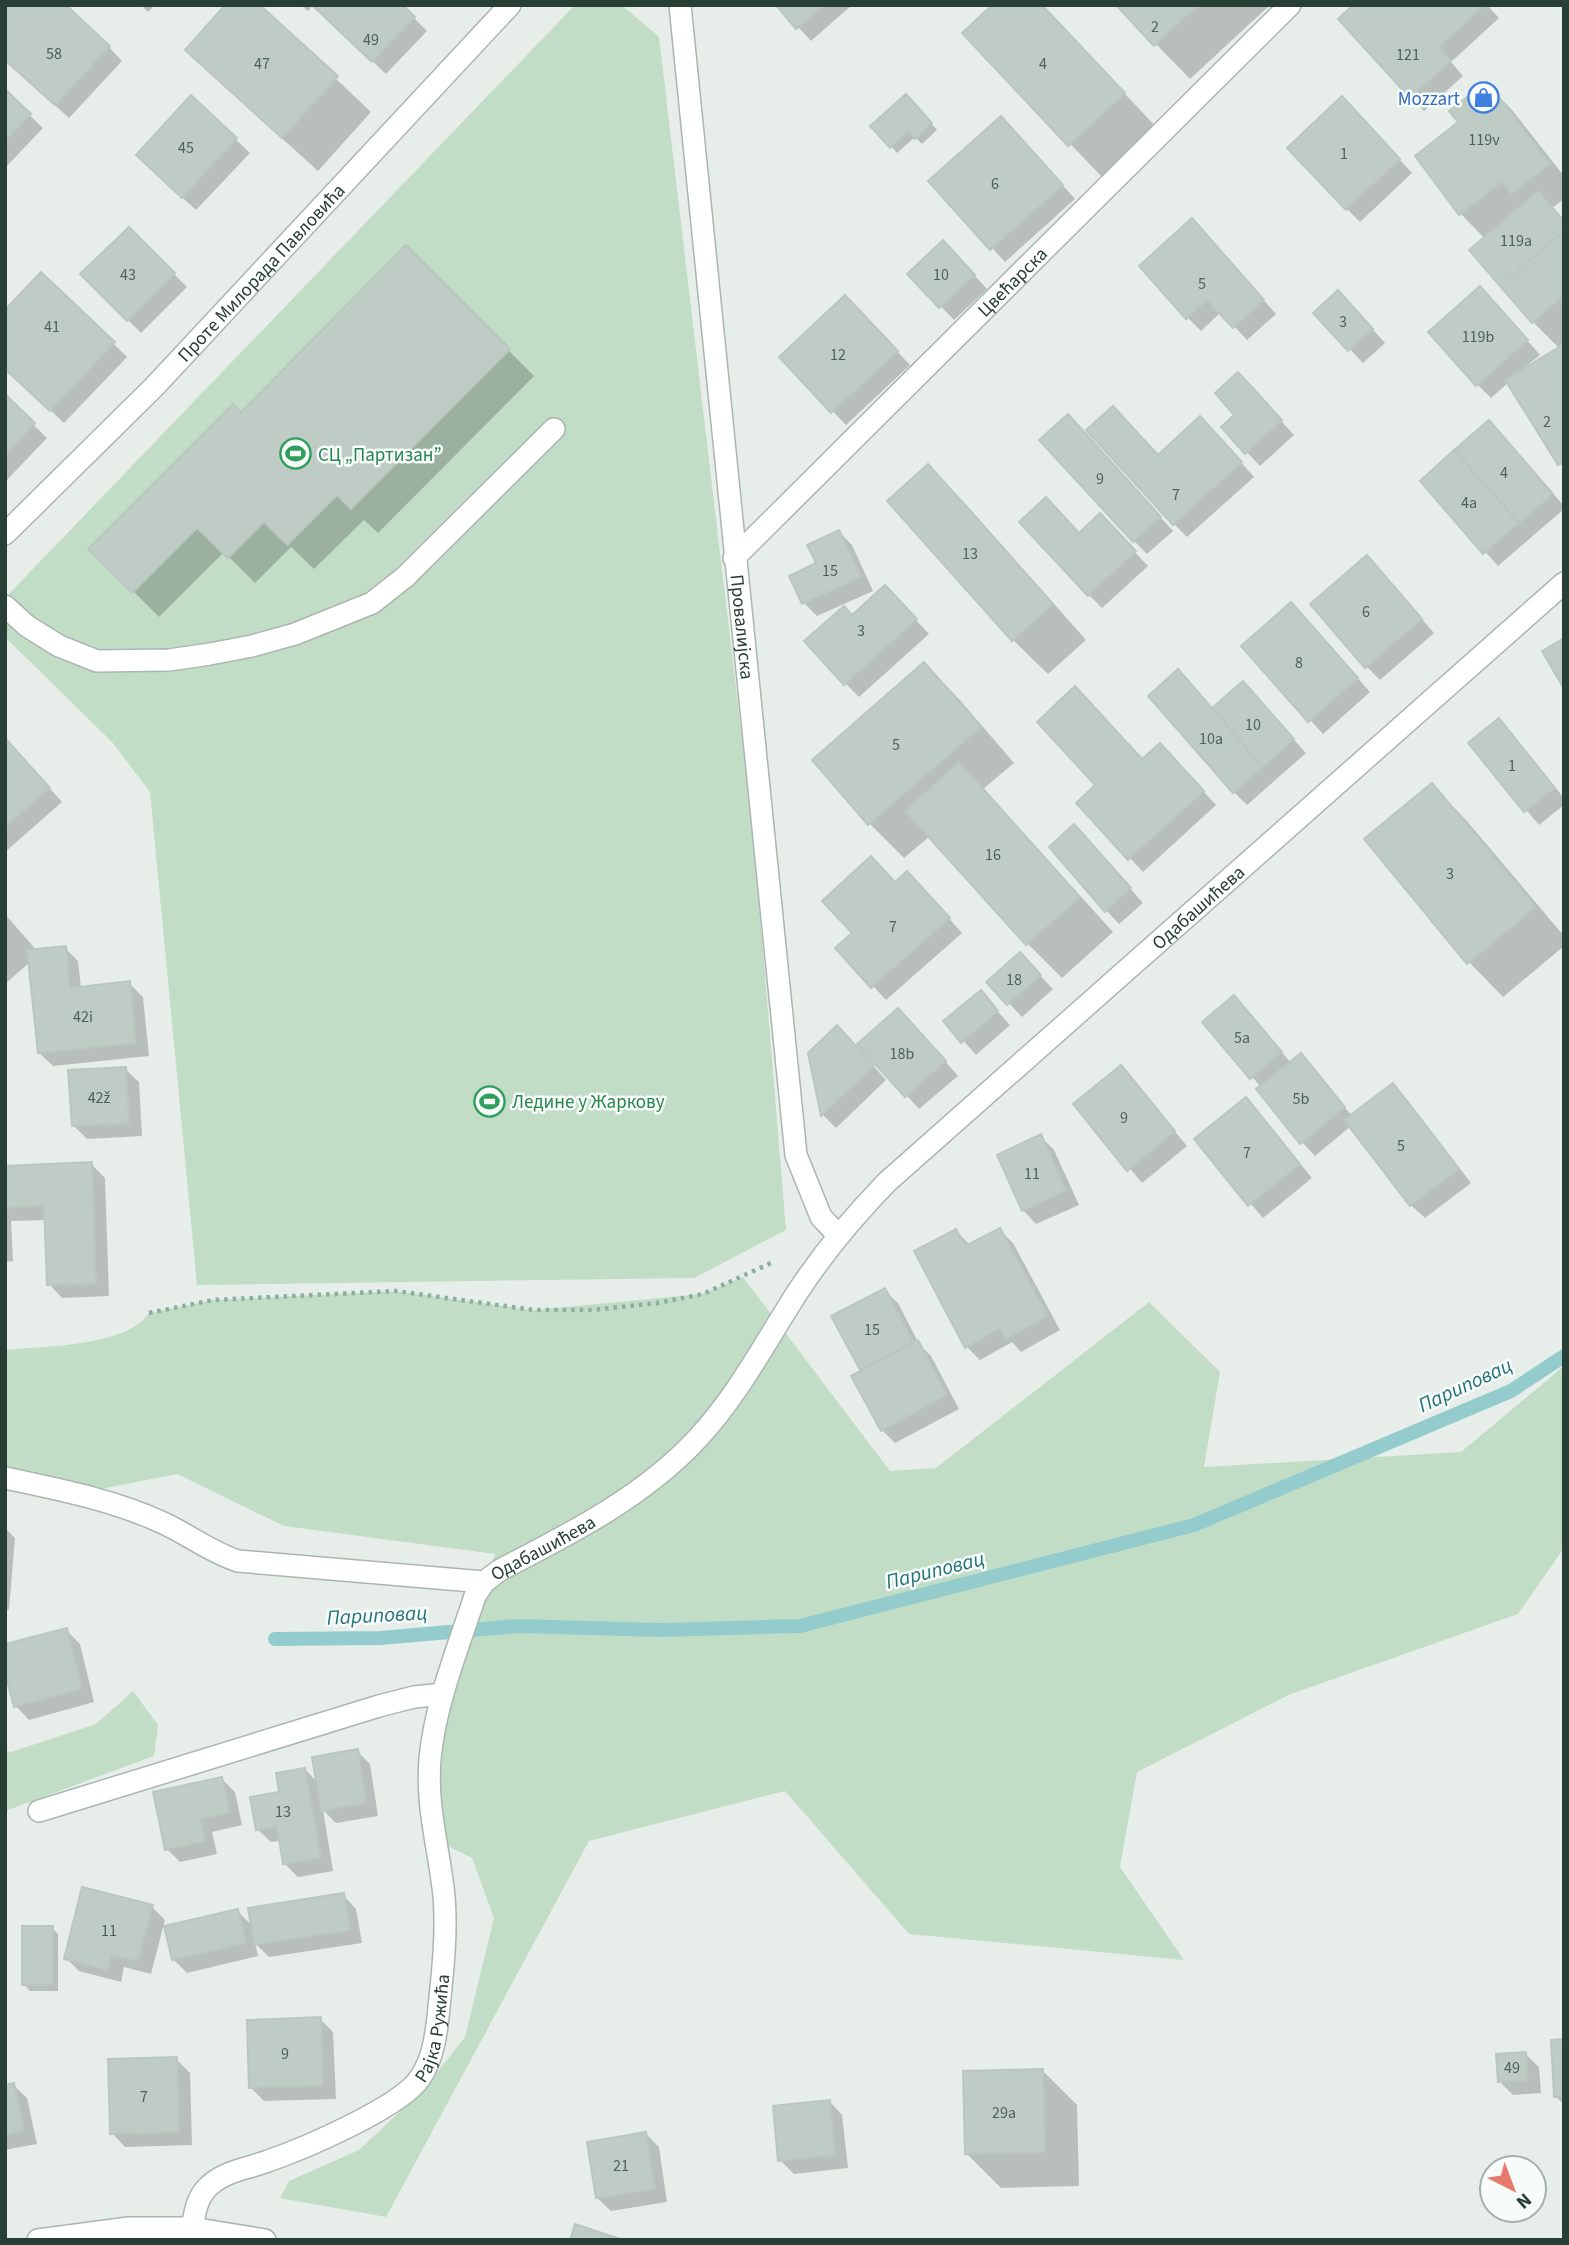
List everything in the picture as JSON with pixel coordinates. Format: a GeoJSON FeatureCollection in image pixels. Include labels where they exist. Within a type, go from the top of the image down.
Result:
{"type":"FeatureCollection","features":[{"type":"Feature","properties":{"kind":"street","name":"Проте Милорада Павловића"},"geometry":{"type":"LineString","coordinates":[[5,534],[154,387],[510,5]]}},
{"type":"Feature","properties":{"kind":"street","name":"Провалијска"},"geometry":{"type":"LineString","coordinates":[[680,5],[796,1155],[821,1217],[838,1235]]}},
{"type":"Feature","properties":{"kind":"street","name":"Цвећарска"},"geometry":{"type":"LineString","coordinates":[[734,558],[1290,5]]}},
{"type":"Feature","properties":{"kind":"street"},"geometry":{"type":"LineString","coordinates":[[5,607],[27,626],[58,646],[97,661],[169,660],[252,646],[295,634],[372,603],[405,577],[555,429]]}},
{"type":"Feature","properties":{"kind":"street","name":"Одабашићева"},"geometry":{"type":"LineString","coordinates":[[5,1478],[134,1511],[162,1522],[218,1554],[239,1561],[480,1589],[500,1570],[613,1507],[656,1476],[699,1438],[766,1345],[796,1294],[838,1235],[887,1182],[1564,583]]}},
{"type":"Feature","properties":{"kind":"street","name":"Рајка Ружића"},"geometry":{"type":"LineString","coordinates":[[192,2228],[199,2197],[215,2180],[282,2156],[360,2120],[408,2090],[420,2079],[426,2067],[437,2027],[446,1928],[444,1894],[429,1802],[430,1757],[443,1694],[480,1589]]}},
{"type":"Feature","properties":{"kind":"street"},"geometry":{"type":"LineString","coordinates":[[39,1811],[379,1706],[414,1697],[443,1694]]}},
{"type":"Feature","properties":{"kind":"street"},"geometry":{"type":"LineString","coordinates":[[38,2240],[129,2228],[192,2228],[265,2240]]}},
{"type":"Feature","properties":{"kind":"path"},"geometry":{"type":"LineString","coordinates":[[149,1313],[213,1300],[396,1291],[523,1309],[592,1310],[657,1303],[702,1294],[778,1260]]}},
{"type":"Feature","properties":{"kind":"green space"},"geometry":{"type":"Polygon","coordinates":[[[575,5],[622,5],[659,37],[754,840],[786,1230],[694,1278],[197,1285],[150,792],[112,742],[5,637],[5,598],[575,5]]]}},
{"type":"Feature","properties":{"kind":"green space"},"geometry":{"type":"Polygon","coordinates":[[[743,1277],[890,1471],[936,1468],[1149,1302],[1220,1372],[1204,1467],[1461,1452],[1564,1366],[1564,1548],[1518,1614],[1291,1694],[1137,1772],[1120,1867],[1184,1960],[909,1934],[785,1791],[589,1841],[386,2217],[280,2198],[289,2181],[359,2150],[424,2089],[465,2037],[494,1918],[472,1858],[434,1839],[443,1694],[495,1554],[284,1526],[177,1474],[75,1494],[5,1478],[5,1350],[104,1339],[138,1324],[149,1313],[213,1300],[396,1291],[534,1310],[702,1294],[743,1277]]]}},
{"type":"Feature","properties":{"kind":"green space"},"geometry":{"type":"Polygon","coordinates":[[[133,1691],[158,1725],[154,1756],[5,1813],[5,1751],[11,1752],[96,1724],[133,1691]]]}},
{"type":"Feature","properties":{"kind":"building"},"geometry":{"type":"Polygon","coordinates":[[[5,5],[66,5],[110,46],[55,105],[5,60],[5,5]]]}},
{"type":"Feature","properties":{"kind":"building"},"geometry":{"type":"Polygon","coordinates":[[[225,5],[260,5],[338,76],[282,138],[185,50],[225,5]]]}},
{"type":"Feature","properties":{"kind":"building"},"geometry":{"type":"Polygon","coordinates":[[[312,5],[403,5],[415,17],[372,62],[312,5]]]}},
{"type":"Feature","properties":{"kind":"building"},"geometry":{"type":"Polygon","coordinates":[[[776,5],[824,5],[796,29],[776,5]]]}},
{"type":"Feature","properties":{"kind":"building"},"geometry":{"type":"Polygon","coordinates":[[[992,5],[1042,5],[1125,93],[1068,146],[962,33],[992,5]]]}},
{"type":"Feature","properties":{"kind":"building"},"geometry":{"type":"Polygon","coordinates":[[[1116,5],[1198,5],[1154,46],[1116,5]]]}},
{"type":"Feature","properties":{"kind":"building"},"geometry":{"type":"Polygon","coordinates":[[[1353,5],[1485,5],[1439,47],[1451,61],[1410,98],[1338,19],[1353,5]]]}},
{"type":"Feature","properties":{"kind":"building"},"geometry":{"type":"Polygon","coordinates":[[[1487,82],[1550,164],[1511,194],[1502,182],[1459,215],[1415,156],[1458,122],[1449,111],[1487,82]]]}},
{"type":"Feature","properties":{"kind":"building"},"geometry":{"type":"Polygon","coordinates":[[[5,89],[31,114],[5,141],[5,89]]]}},
{"type":"Feature","properties":{"kind":"building"},"geometry":{"type":"Polygon","coordinates":[[[906,94],[932,123],[915,139],[908,131],[890,148],[870,126],[906,94]]]}},
{"type":"Feature","properties":{"kind":"building"},"geometry":{"type":"Polygon","coordinates":[[[191,95],[237,138],[182,198],[136,155],[191,95]]]}},
{"type":"Feature","properties":{"kind":"building"},"geometry":{"type":"Polygon","coordinates":[[[1342,96],[1400,159],[1346,210],[1287,148],[1342,96]]]}},
{"type":"Feature","properties":{"kind":"building"},"geometry":{"type":"Polygon","coordinates":[[[1001,116],[1063,185],[990,250],[928,181],[1001,116]]]}},
{"type":"Feature","properties":{"kind":"building"},"geometry":{"type":"Polygon","coordinates":[[[1538,191],[1564,221],[1564,231],[1500,286],[1469,250],[1538,191]]]}},
{"type":"Feature","properties":{"kind":"building"},"geometry":{"type":"Polygon","coordinates":[[[1192,218],[1264,300],[1233,328],[1207,300],[1186,319],[1139,266],[1192,218]]]}},
{"type":"Feature","properties":{"kind":"building"},"geometry":{"type":"Polygon","coordinates":[[[129,227],[175,273],[127,321],[80,274],[129,227]]]}},
{"type":"Feature","properties":{"kind":"building"},"geometry":{"type":"Polygon","coordinates":[[[1564,231],[1564,295],[1532,323],[1500,286],[1564,231]]]}},
{"type":"Feature","properties":{"kind":"building"},"geometry":{"type":"Polygon","coordinates":[[[943,240],[975,275],[939,308],[907,274],[943,240]]]}},
{"type":"Feature","properties":{"kind":"building","name":"СЦ „Партизан”"},"geometry":{"type":"Polygon","coordinates":[[[406,245],[510,349],[351,509],[337,495],[287,545],[264,522],[228,558],[197,528],[132,593],[88,549],[233,404],[241,412],[406,245]]]}},
{"type":"Feature","properties":{"kind":"building"},"geometry":{"type":"Polygon","coordinates":[[[41,272],[115,342],[50,411],[5,369],[5,310],[41,272]]]}},
{"type":"Feature","properties":{"kind":"building"},"geometry":{"type":"Polygon","coordinates":[[[1480,286],[1528,340],[1476,386],[1428,332],[1480,286]]]}},
{"type":"Feature","properties":{"kind":"building"},"geometry":{"type":"Polygon","coordinates":[[[1338,290],[1373,329],[1348,351],[1313,313],[1338,290]]]}},
{"type":"Feature","properties":{"kind":"building"},"geometry":{"type":"Polygon","coordinates":[[[845,295],[898,351],[831,413],[779,357],[845,295]]]}},
{"type":"Feature","properties":{"kind":"building"},"geometry":{"type":"Polygon","coordinates":[[[1564,344],[1564,462],[1558,465],[1505,380],[1564,344]]]}},
{"type":"Feature","properties":{"kind":"building"},"geometry":{"type":"Polygon","coordinates":[[[1238,372],[1282,420],[1245,454],[1221,427],[1234,415],[1215,393],[1238,372]]]}},
{"type":"Feature","properties":{"kind":"building"},"geometry":{"type":"Polygon","coordinates":[[[5,394],[35,423],[5,455],[5,394]]]}},
{"type":"Feature","properties":{"kind":"building"},"geometry":{"type":"Polygon","coordinates":[[[1113,406],[1158,455],[1200,416],[1242,462],[1173,525],[1086,430],[1113,406]]]}},
{"type":"Feature","properties":{"kind":"building"},"geometry":{"type":"Polygon","coordinates":[[[1068,414],[1161,517],[1133,542],[1039,440],[1068,414]]]}},
{"type":"Feature","properties":{"kind":"building"},"geometry":{"type":"Polygon","coordinates":[[[1489,420],[1553,494],[1519,523],[1454,450],[1489,420]]]}},
{"type":"Feature","properties":{"kind":"building"},"geometry":{"type":"Polygon","coordinates":[[[1454,450],[1519,523],[1483,554],[1420,481],[1454,450]]]}},
{"type":"Feature","properties":{"kind":"building"},"geometry":{"type":"Polygon","coordinates":[[[928,464],[1053,604],[1012,641],[887,501],[928,464]]]}},
{"type":"Feature","properties":{"kind":"building"},"geometry":{"type":"Polygon","coordinates":[[[1046,497],[1079,533],[1100,513],[1136,551],[1088,596],[1019,522],[1046,497]]]}},
{"type":"Feature","properties":{"kind":"building"},"geometry":{"type":"Polygon","coordinates":[[[839,530],[861,577],[802,604],[789,576],[816,563],[807,545],[839,530]]]}},
{"type":"Feature","properties":{"kind":"building"},"geometry":{"type":"Polygon","coordinates":[[[1367,555],[1422,619],[1365,668],[1310,604],[1367,555]]]}},
{"type":"Feature","properties":{"kind":"building"},"geometry":{"type":"Polygon","coordinates":[[[885,585],[917,619],[844,685],[804,641],[844,606],[852,615],[885,585]]]}},
{"type":"Feature","properties":{"kind":"building"},"geometry":{"type":"Polygon","coordinates":[[[1291,602],[1358,678],[1308,722],[1241,646],[1291,602]]]}},
{"type":"Feature","properties":{"kind":"building"},"geometry":{"type":"Polygon","coordinates":[[[1564,638],[1564,689],[1542,651],[1564,638]]]}},
{"type":"Feature","properties":{"kind":"building"},"geometry":{"type":"Polygon","coordinates":[[[924,662],[981,727],[868,825],[812,760],[924,662]]]}},
{"type":"Feature","properties":{"kind":"building"},"geometry":{"type":"Polygon","coordinates":[[[1178,669],[1263,767],[1233,793],[1148,696],[1178,669]]]}},
{"type":"Feature","properties":{"kind":"building"},"geometry":{"type":"Polygon","coordinates":[[[1243,681],[1294,739],[1263,767],[1212,708],[1243,681]]]}},
{"type":"Feature","properties":{"kind":"building"},"geometry":{"type":"Polygon","coordinates":[[[1075,686],[1142,759],[1160,743],[1204,791],[1128,860],[1076,803],[1095,785],[1037,722],[1075,686]]]}},
{"type":"Feature","properties":{"kind":"building"},"geometry":{"type":"Polygon","coordinates":[[[1499,718],[1555,788],[1524,812],[1468,743],[1499,718]]]}},
{"type":"Feature","properties":{"kind":"building"},"geometry":{"type":"Polygon","coordinates":[[[5,738],[50,788],[5,827],[5,738]]]}},
{"type":"Feature","properties":{"kind":"building"},"geometry":{"type":"Polygon","coordinates":[[[959,762],[1080,897],[1026,945],[905,811],[959,762]]]}},
{"type":"Feature","properties":{"kind":"building"},"geometry":{"type":"Polygon","coordinates":[[[1432,783],[1536,907],[1467,964],[1364,839],[1432,783]]]}},
{"type":"Feature","properties":{"kind":"building"},"geometry":{"type":"Polygon","coordinates":[[[1074,824],[1131,888],[1105,912],[1049,847],[1074,824]]]}},
{"type":"Feature","properties":{"kind":"building"},"geometry":{"type":"Polygon","coordinates":[[[871,856],[895,882],[907,871],[950,918],[871,988],[835,948],[852,933],[822,901],[871,856]]]}},
{"type":"Feature","properties":{"kind":"building"},"geometry":{"type":"Polygon","coordinates":[[[66,946],[70,988],[130,981],[136,1043],[38,1053],[27,950],[66,946]]]}},
{"type":"Feature","properties":{"kind":"building"},"geometry":{"type":"Polygon","coordinates":[[[1020,952],[1041,975],[1007,1005],[986,982],[1020,952]]]}},
{"type":"Feature","properties":{"kind":"building"},"geometry":{"type":"Polygon","coordinates":[[[981,990],[998,1011],[961,1043],[943,1021],[981,990]]]}},
{"type":"Feature","properties":{"kind":"building"},"geometry":{"type":"Polygon","coordinates":[[[1234,995],[1282,1052],[1250,1079],[1202,1022],[1234,995]]]}},
{"type":"Feature","properties":{"kind":"building"},"geometry":{"type":"Polygon","coordinates":[[[898,1008],[946,1061],[905,1097],[857,1044],[898,1008]]]}},
{"type":"Feature","properties":{"kind":"building"},"geometry":{"type":"Polygon","coordinates":[[[837,1025],[874,1066],[821,1116],[808,1053],[837,1025]]]}},
{"type":"Feature","properties":{"kind":"building"},"geometry":{"type":"Polygon","coordinates":[[[1301,1053],[1345,1107],[1300,1144],[1256,1089],[1301,1053]]]}},
{"type":"Feature","properties":{"kind":"building"},"geometry":{"type":"Polygon","coordinates":[[[1121,1065],[1175,1131],[1127,1171],[1073,1104],[1121,1065]]]}},
{"type":"Feature","properties":{"kind":"building"},"geometry":{"type":"Polygon","coordinates":[[[126,1067],[129,1123],[72,1126],[68,1070],[126,1067]]]}},
{"type":"Feature","properties":{"kind":"building"},"geometry":{"type":"Polygon","coordinates":[[[1393,1083],[1459,1169],[1410,1206],[1344,1120],[1393,1083]]]}},
{"type":"Feature","properties":{"kind":"building"},"geometry":{"type":"Polygon","coordinates":[[[1246,1097],[1300,1164],[1248,1206],[1194,1139],[1246,1097]]]}},
{"type":"Feature","properties":{"kind":"building"},"geometry":{"type":"Polygon","coordinates":[[[1041,1134],[1066,1191],[1022,1211],[997,1155],[1041,1134]]]}},
{"type":"Feature","properties":{"kind":"building"},"geometry":{"type":"Polygon","coordinates":[[[92,1162],[96,1283],[47,1285],[44,1206],[5,1208],[5,1166],[92,1162]]]}},
{"type":"Feature","properties":{"kind":"building"},"geometry":{"type":"Polygon","coordinates":[[[1000,1228],[1048,1316],[1006,1339],[1000,1328],[965,1348],[914,1251],[956,1229],[965,1246],[1000,1228]]]}},
{"type":"Feature","properties":{"kind":"building"},"geometry":{"type":"Polygon","coordinates":[[[885,1288],[913,1342],[860,1370],[831,1316],[885,1288]]]}},
{"type":"Feature","properties":{"kind":"building"},"geometry":{"type":"Polygon","coordinates":[[[918,1340],[947,1395],[881,1431],[851,1376],[918,1340]]]}},
{"type":"Feature","properties":{"kind":"building"},"geometry":{"type":"Polygon","coordinates":[[[67,1628],[82,1689],[14,1707],[5,1673],[5,1644],[67,1628]]]}},
{"type":"Feature","properties":{"kind":"building"},"geometry":{"type":"Polygon","coordinates":[[[358,1749],[366,1803],[321,1811],[312,1757],[358,1749]]]}},
{"type":"Feature","properties":{"kind":"building"},"geometry":{"type":"Polygon","coordinates":[[[305,1768],[321,1858],[283,1864],[277,1826],[256,1830],[250,1797],[279,1792],[276,1773],[305,1768]]]}},
{"type":"Feature","properties":{"kind":"building"},"geometry":{"type":"Polygon","coordinates":[[[222,1777],[230,1812],[200,1819],[205,1841],[165,1850],[153,1792],[222,1777]]]}},
{"type":"Feature","properties":{"kind":"building"},"geometry":{"type":"Polygon","coordinates":[[[82,1887],[153,1905],[138,1961],[111,1955],[108,1970],[64,1959],[82,1887]]]}},
{"type":"Feature","properties":{"kind":"building"},"geometry":{"type":"Polygon","coordinates":[[[344,1893],[350,1930],[254,1945],[248,1908],[344,1893]]]}},
{"type":"Feature","properties":{"kind":"building"},"geometry":{"type":"Polygon","coordinates":[[[238,1909],[246,1943],[172,1960],[164,1926],[238,1909]]]}},
{"type":"Feature","properties":{"kind":"building"},"geometry":{"type":"Polygon","coordinates":[[[22,1926],[53,1926],[53,1985],[22,1985],[22,1926]]]}},
{"type":"Feature","properties":{"kind":"building"},"geometry":{"type":"Polygon","coordinates":[[[321,2017],[323,2086],[249,2088],[247,2020],[321,2017]]]}},
{"type":"Feature","properties":{"kind":"building"},"geometry":{"type":"Polygon","coordinates":[[[1564,2039],[1564,2097],[1554,2097],[1551,2040],[1564,2039]]]}},
{"type":"Feature","properties":{"kind":"building"},"geometry":{"type":"Polygon","coordinates":[[[1526,2052],[1528,2080],[1498,2082],[1496,2054],[1526,2052]]]}},
{"type":"Feature","properties":{"kind":"building"},"geometry":{"type":"Polygon","coordinates":[[[177,2057],[179,2132],[110,2134],[108,2059],[177,2057]]]}},
{"type":"Feature","properties":{"kind":"building"},"geometry":{"type":"Polygon","coordinates":[[[1043,2069],[1045,2152],[965,2154],[963,2071],[1043,2069]]]}},
{"type":"Feature","properties":{"kind":"building"},"geometry":{"type":"Polygon","coordinates":[[[14,2083],[24,2130],[5,2135],[5,2085],[14,2083]]]}},
{"type":"Feature","properties":{"kind":"building"},"geometry":{"type":"Polygon","coordinates":[[[830,2100],[835,2155],[778,2161],[773,2106],[830,2100]]]}},
{"type":"Feature","properties":{"kind":"building"},"geometry":{"type":"Polygon","coordinates":[[[646,2132],[655,2189],[596,2198],[587,2142],[646,2132]]]}},
{"type":"Feature","properties":{"kind":"building"},"geometry":{"type":"Polygon","coordinates":[[[575,2224],[623,2240],[570,2240],[575,2224]]]}},
{"type":"Feature","properties":{"kind":"waterway","name":"Париповац"},"geometry":{"type":"LineString","coordinates":[[275,1639],[381,1638],[517,1626],[663,1630],[800,1626],[1194,1525],[1511,1391],[1564,1356]]}},
{"type":"Feature","properties":{"kind":"place","name":"Mozzart"},"geometry":{"type":"Point","coordinates":[1483,98]}},
{"type":"Feature","properties":{"kind":"place","name":"СЦ „Партизан”"},"geometry":{"type":"Point","coordinates":[295,454]}},
{"type":"Feature","properties":{"kind":"place","name":"Ледине у Жаркову"},"geometry":{"type":"Point","coordinates":[489,1101]}}]}
